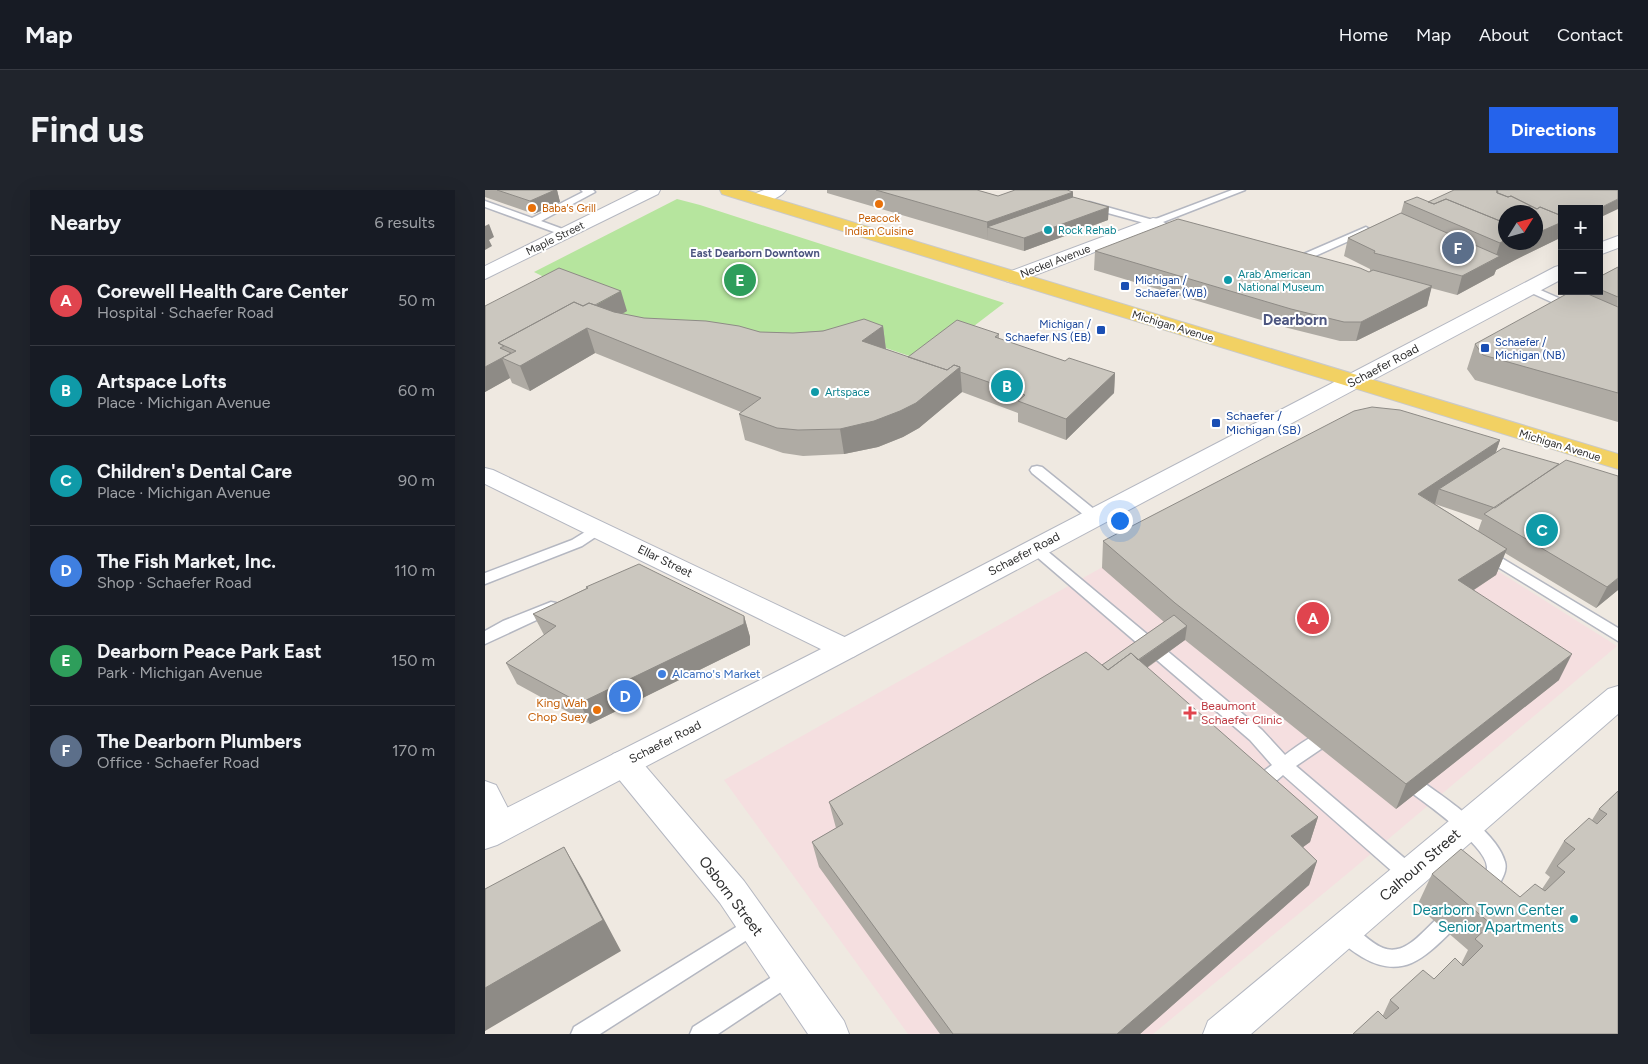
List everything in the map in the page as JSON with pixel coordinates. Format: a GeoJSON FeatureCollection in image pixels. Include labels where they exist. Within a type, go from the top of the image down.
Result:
{"type":"FeatureCollection","features":[{"type":"Feature","properties":{"kind":"main road","name":"Michigan Avenue"},"geometry":{"type":"LineString","coordinates":[[728,190],[1618,462]]}},
{"type":"Feature","properties":{"kind":"street","name":"Maple Street"},"geometry":{"type":"LineString","coordinates":[[485,273],[652,190]]}},
{"type":"Feature","properties":{"kind":"street"},"geometry":{"type":"LineString","coordinates":[[757,200],[778,190]]}},
{"type":"Feature","properties":{"kind":"street","name":"Neckel Avenue"},"geometry":{"type":"LineString","coordinates":[[1013,277],[1153,223]]}},
{"type":"Feature","properties":{"kind":"street"},"geometry":{"type":"LineString","coordinates":[[1603,248],[1618,241]]}},
{"type":"Feature","properties":{"kind":"street","name":"Schaefer Road"},"geometry":{"type":"LineString","coordinates":[[493,830],[845,649],[1558,273]]}},
{"type":"Feature","properties":{"kind":"street","name":"Ellar Street"},"geometry":{"type":"LineString","coordinates":[[485,474],[598,529],[649,563],[845,649]]}},
{"type":"Feature","properties":{"kind":"street","name":"Calhoun Street"},"geometry":{"type":"LineString","coordinates":[[1222,1034],[1618,697]]}},
{"type":"Feature","properties":{"kind":"street","name":"Osborn Street"},"geometry":{"type":"LineString","coordinates":[[624,764],[731,892],[830,1034]]}},
{"type":"Feature","properties":{"kind":"street"},"geometry":{"type":"LineString","coordinates":[[485,794],[493,830]]}},
{"type":"Feature","properties":{"kind":"lane"},"geometry":{"type":"LineString","coordinates":[[533,221],[590,192],[586,190]]}},
{"type":"Feature","properties":{"kind":"lane"},"geometry":{"type":"LineString","coordinates":[[1153,223],[1239,190]]}},
{"type":"Feature","properties":{"kind":"lane"},"geometry":{"type":"LineString","coordinates":[[485,204],[565,233]]}},
{"type":"Feature","properties":{"kind":"lane"},"geometry":{"type":"LineString","coordinates":[[1082,204],[1180,229]]}},
{"type":"Feature","properties":{"kind":"lane"},"geometry":{"type":"LineString","coordinates":[[1282,254],[1301,259],[1375,226]]}},
{"type":"Feature","properties":{"kind":"lane"},"geometry":{"type":"LineString","coordinates":[[1529,288],[1584,313]]}},
{"type":"Feature","properties":{"kind":"lane"},"geometry":{"type":"LineString","coordinates":[[1037,470],[1095,517]]}},
{"type":"Feature","properties":{"kind":"lane"},"geometry":{"type":"LineString","coordinates":[[485,579],[577,543],[598,529]]}},
{"type":"Feature","properties":{"kind":"lane"},"geometry":{"type":"LineString","coordinates":[[1471,545],[1618,635]]}},
{"type":"Feature","properties":{"kind":"lane"},"geometry":{"type":"LineString","coordinates":[[1035,548],[1256,735],[1284,766],[1409,874]]}},
{"type":"Feature","properties":{"kind":"lane"},"geometry":{"type":"LineString","coordinates":[[485,638],[562,602]]}},
{"type":"Feature","properties":{"kind":"lane"},"geometry":{"type":"LineString","coordinates":[[1244,795],[1327,738],[1339,737],[1348,740]]}},
{"type":"Feature","properties":{"kind":"lane"},"geometry":{"type":"LineString","coordinates":[[1343,931],[1363,949],[1379,957],[1399,960],[1413,953],[1492,881],[1497,872],[1496,862],[1491,851],[1465,826],[1388,766]]}},
{"type":"Feature","properties":{"kind":"lane"},"geometry":{"type":"LineString","coordinates":[[581,1034],[754,925]]}},
{"type":"Feature","properties":{"kind":"lane"},"geometry":{"type":"LineString","coordinates":[[700,1034],[789,975]]}},
{"type":"Feature","properties":{"kind":"shaded area","name":"Beaumont Schaefer Clinic"},"geometry":{"type":"Polygon","coordinates":[[[1346,432],[1499,467],[1431,510],[1418,521],[1617,646],[1347,874],[1153,1034],[908,1034],[724,780],[1346,432]]]}},
{"type":"Feature","properties":{"kind":"green space"},"geometry":{"type":"Polygon","coordinates":[[[677,199],[1004,303],[927,362],[871,343],[681,345],[534,272],[677,199]]]}},
{"type":"Feature","properties":{"kind":"building"},"geometry":{"type":"Polygon","coordinates":[[[497,190],[555,190],[530,201],[497,190]]]}},
{"type":"Feature","properties":{"kind":"building"},"geometry":{"type":"Polygon","coordinates":[[[876,190],[977,190],[998,196],[1015,190],[1067,190],[1073,192],[987,222],[876,190]]]}},
{"type":"Feature","properties":{"kind":"building"},"geometry":{"type":"Polygon","coordinates":[[[1454,190],[1496,190],[1498,191],[1496,192],[1508,197],[1511,196],[1529,205],[1498,205],[1498,220],[1446,199],[1434,204],[1428,202],[1454,190]]]}},
{"type":"Feature","properties":{"kind":"building"},"geometry":{"type":"Polygon","coordinates":[[[1496,190],[1618,190],[1618,199],[1603,206],[1558,205],[1558,214],[1543,208],[1543,205],[1529,205],[1511,196],[1508,197],[1497,193],[1498,191],[1496,190]]]}},
{"type":"Feature","properties":{"kind":"building"},"geometry":{"type":"Polygon","coordinates":[[[1073,197],[1109,207],[1024,238],[987,227],[1073,197]]]}},
{"type":"Feature","properties":{"kind":"building"},"geometry":{"type":"Polygon","coordinates":[[[1417,197],[1434,204],[1446,199],[1498,220],[1498,242],[1404,202],[1417,197]]]}},
{"type":"Feature","properties":{"kind":"building"},"geometry":{"type":"Polygon","coordinates":[[[1543,208],[1558,214],[1558,224],[1543,230],[1543,208]]]}},
{"type":"Feature","properties":{"kind":"building"},"geometry":{"type":"Polygon","coordinates":[[[1401,213],[1500,256],[1462,276],[1374,253],[1375,251],[1348,238],[1401,213]]]}},
{"type":"Feature","properties":{"kind":"building"},"geometry":{"type":"Polygon","coordinates":[[[1178,219],[1369,272],[1373,270],[1432,286],[1361,322],[1344,322],[1291,309],[1095,251],[1178,219]]]}},
{"type":"Feature","properties":{"kind":"building"},"geometry":{"type":"Polygon","coordinates":[[[1618,267],[1618,297],[1603,291],[1603,275],[1618,267]]]}},
{"type":"Feature","properties":{"kind":"building"},"geometry":{"type":"Polygon","coordinates":[[[559,268],[621,291],[595,305],[589,303],[583,306],[574,302],[498,343],[504,346],[500,348],[511,353],[485,367],[485,306],[559,268]]]}},
{"type":"Feature","properties":{"kind":"building"},"geometry":{"type":"Polygon","coordinates":[[[1565,295],[1590,295],[1618,307],[1618,393],[1483,355],[1475,344],[1565,295]]]}},
{"type":"Feature","properties":{"kind":"building"},"geometry":{"type":"Polygon","coordinates":[[[574,302],[583,306],[589,303],[614,312],[644,318],[706,321],[739,326],[760,332],[793,333],[823,331],[864,319],[883,326],[862,341],[947,370],[954,365],[960,367],[916,403],[900,411],[874,421],[840,429],[798,430],[777,428],[739,414],[761,398],[587,328],[520,366],[502,358],[516,351],[498,343],[574,302]]]}},
{"type":"Feature","properties":{"kind":"building"},"geometry":{"type":"Polygon","coordinates":[[[957,320],[999,334],[995,337],[1065,361],[1069,358],[1115,373],[1066,419],[1018,401],[1025,395],[960,372],[960,367],[954,365],[947,370],[908,357],[957,320]]]}},
{"type":"Feature","properties":{"kind":"building"},"geometry":{"type":"Polygon","coordinates":[[[1372,407],[1400,410],[1500,440],[1418,494],[1507,549],[1458,580],[1572,654],[1406,784],[1175,603],[1103,541],[1354,411],[1372,407]]]}},
{"type":"Feature","properties":{"kind":"building"},"geometry":{"type":"Polygon","coordinates":[[[1503,448],[1559,464],[1495,508],[1439,489],[1503,448]]]}},
{"type":"Feature","properties":{"kind":"building"},"geometry":{"type":"Polygon","coordinates":[[[1566,460],[1618,476],[1618,578],[1607,587],[1484,514],[1566,460]]]}},
{"type":"Feature","properties":{"kind":"building"},"geometry":{"type":"Polygon","coordinates":[[[639,564],[744,616],[744,624],[580,703],[506,663],[556,626],[533,614],[588,588],[586,587],[639,564]]]}},
{"type":"Feature","properties":{"kind":"building"},"geometry":{"type":"Polygon","coordinates":[[[1174,615],[1187,626],[1138,660],[1131,653],[1108,670],[1102,665],[1174,615]]]}},
{"type":"Feature","properties":{"kind":"building"},"geometry":{"type":"Polygon","coordinates":[[[1086,652],[1108,670],[1131,653],[1318,817],[1291,836],[1317,861],[1117,1034],[953,1034],[812,842],[843,824],[829,802],[1086,652]]]}},
{"type":"Feature","properties":{"kind":"building","name":"Dearborn Town Center Senior Apartments"},"geometry":{"type":"Polygon","coordinates":[[[1618,791],[1618,1034],[1353,1034],[1378,1011],[1386,1019],[1399,1008],[1390,1000],[1423,970],[1434,979],[1455,958],[1463,966],[1483,946],[1475,939],[1491,924],[1432,874],[1461,849],[1520,897],[1535,884],[1545,891],[1565,872],[1557,866],[1575,849],[1564,841],[1589,818],[1597,824],[1607,814],[1599,809],[1618,791]]]}},
{"type":"Feature","properties":{"kind":"building"},"geometry":{"type":"Polygon","coordinates":[[[564,847],[603,920],[485,988],[485,889],[564,847]]]}},
{"type":"Feature","properties":{"kind":"place","name":"Peacock Indian Cuisine"},"geometry":{"type":"Point","coordinates":[879,204]}},
{"type":"Feature","properties":{"kind":"place","name":"Baba's Grill"},"geometry":{"type":"Point","coordinates":[532,208]}},
{"type":"Feature","properties":{"kind":"place","name":"Rock Rehab"},"geometry":{"type":"Point","coordinates":[1048,230]}},
{"type":"Feature","properties":{"kind":"place","name":"The Dearborn Plumbers"},"geometry":{"type":"Point","coordinates":[1458,248]}},
{"type":"Feature","properties":{"kind":"place","name":"Dearborn Peace Park East"},"geometry":{"type":"Point","coordinates":[740,280]}},
{"type":"Feature","properties":{"kind":"place","name":"Arab American National Museum"},"geometry":{"type":"Point","coordinates":[1228,280]}},
{"type":"Feature","properties":{"kind":"place","name":"Michigan / Schaefer (WB)"},"geometry":{"type":"Point","coordinates":[1125,286]}},
{"type":"Feature","properties":{"kind":"place","name":"Michigan / Schaefer NS (EB)"},"geometry":{"type":"Point","coordinates":[1101,330]}},
{"type":"Feature","properties":{"kind":"place","name":"Schaefer / Michigan (NB)"},"geometry":{"type":"Point","coordinates":[1485,348]}},
{"type":"Feature","properties":{"kind":"place","name":"Artspace Lofts"},"geometry":{"type":"Point","coordinates":[1007,386]}},
{"type":"Feature","properties":{"kind":"place","name":"Artspace"},"geometry":{"type":"Point","coordinates":[815,392]}},
{"type":"Feature","properties":{"kind":"place","name":"Schaefer / Michigan (SB)"},"geometry":{"type":"Point","coordinates":[1216,423]}},
{"type":"Feature","properties":{"kind":"place","name":"Children's Dental Care"},"geometry":{"type":"Point","coordinates":[1542,530]}},
{"type":"Feature","properties":{"kind":"place","name":"Corewell Health Care Center"},"geometry":{"type":"Point","coordinates":[1313,618]}},
{"type":"Feature","properties":{"kind":"place","name":"Alcamo's Market"},"geometry":{"type":"Point","coordinates":[662,674]}},
{"type":"Feature","properties":{"kind":"place","name":"The Fish Market, Inc."},"geometry":{"type":"Point","coordinates":[625,696]}},
{"type":"Feature","properties":{"kind":"place","name":"King Wah Chop Suey"},"geometry":{"type":"Point","coordinates":[597,710]}},
{"type":"Feature","properties":{"kind":"place","name":"Beaumont Schaefer Clinic"},"geometry":{"type":"Point","coordinates":[1190,713]}},
{"type":"Feature","properties":{"kind":"place","name":"Dearborn Town Center Senior Apartments"},"geometry":{"type":"Point","coordinates":[1574,919]}},
{"type":"Feature","properties":{"kind":"district","name":"East Dearborn Downtown"},"geometry":{"type":"Point","coordinates":[755,253]}},
{"type":"Feature","properties":{"kind":"district","name":"Dearborn"},"geometry":{"type":"Point","coordinates":[1295,320]}}]}
